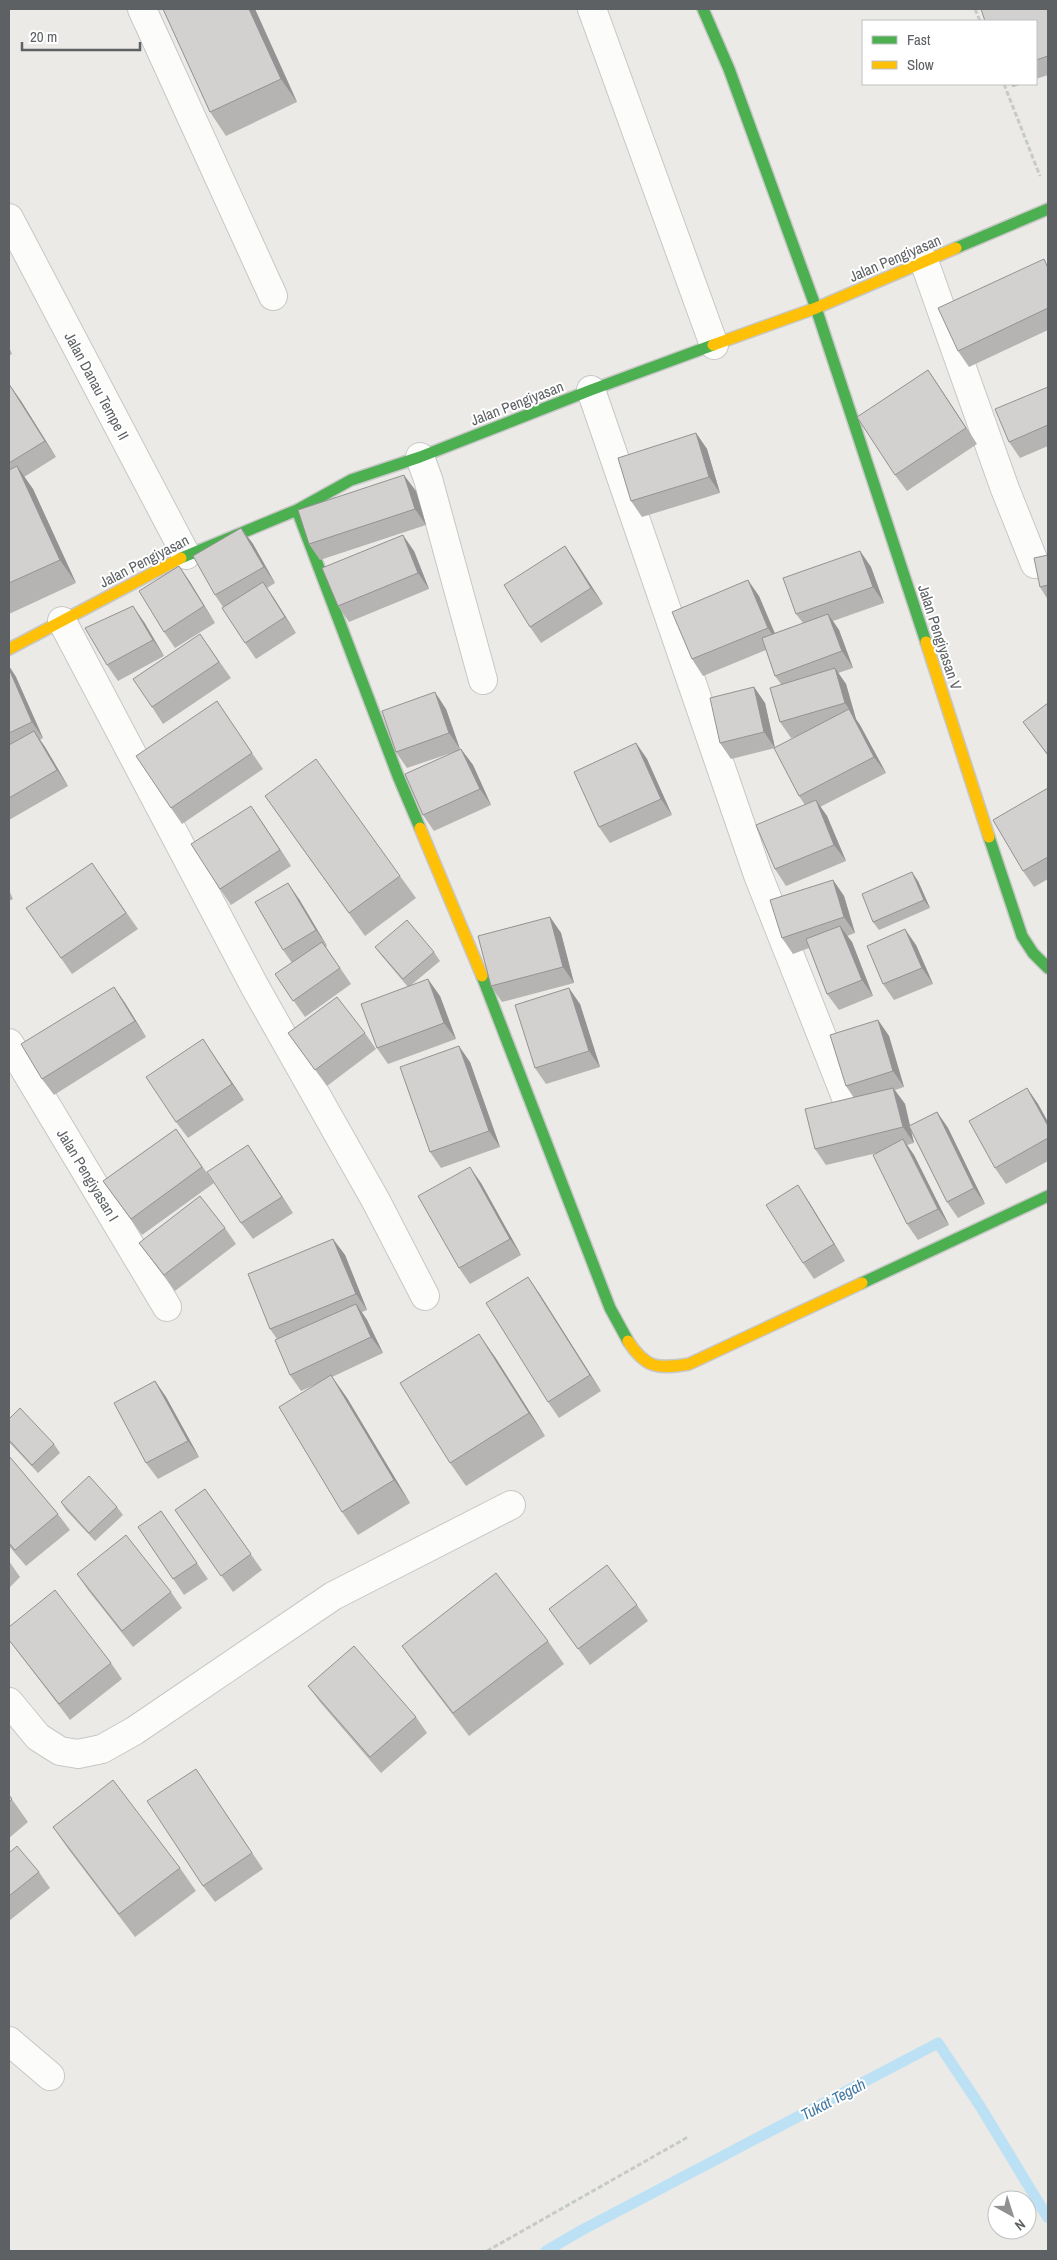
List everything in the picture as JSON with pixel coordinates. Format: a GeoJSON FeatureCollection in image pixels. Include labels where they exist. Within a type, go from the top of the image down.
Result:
{"type":"FeatureCollection","features":[{"type":"Feature","properties":{"kind":"street"},"geometry":{"type":"LineString","coordinates":[[142,9],[273,296]]}},
{"type":"Feature","properties":{"kind":"street"},"geometry":{"type":"LineString","coordinates":[[592,9],[714,345]]}},
{"type":"Feature","properties":{"kind":"street","name":"Jalan Pengiyasan V"},"geometry":{"type":"LineString","coordinates":[[703,9],[729,69],[816,308],[1022,936],[1033,953],[1048,968]]}},
{"type":"Feature","properties":{"kind":"street","name":"Jalan Pengiyasan"},"geometry":{"type":"LineString","coordinates":[[9,649],[186,555],[297,510],[351,480],[816,308],[1048,209]]}},
{"type":"Feature","properties":{"kind":"street","name":"Jalan Danau Tempe II"},"geometry":{"type":"LineString","coordinates":[[9,218],[186,555]]}},
{"type":"Feature","properties":{"kind":"street"},"geometry":{"type":"LineString","coordinates":[[924,261],[1005,489],[1035,564]]}},
{"type":"Feature","properties":{"kind":"street"},"geometry":{"type":"LineString","coordinates":[[591,390],[758,875],[853,1115]]}},
{"type":"Feature","properties":{"kind":"street"},"geometry":{"type":"LineString","coordinates":[[420,456],[483,680]]}},
{"type":"Feature","properties":{"kind":"street"},"geometry":{"type":"LineString","coordinates":[[297,510],[398,776],[473,951],[610,1308],[626,1339],[644,1359],[662,1368],[689,1364],[1048,1196]]}},
{"type":"Feature","properties":{"kind":"street"},"geometry":{"type":"LineString","coordinates":[[62,621],[255,987],[376,1201],[425,1296]]}},
{"type":"Feature","properties":{"kind":"street","name":"Jalan Pengiyasan I"},"geometry":{"type":"LineString","coordinates":[[9,1043],[167,1307]]}},
{"type":"Feature","properties":{"kind":"street"},"geometry":{"type":"LineString","coordinates":[[9,1702],[38,1736],[60,1751],[78,1754],[102,1750],[134,1731],[333,1596],[510,1505]]}},
{"type":"Feature","properties":{"kind":"street"},"geometry":{"type":"LineString","coordinates":[[9,2041],[50,2076]]}},
{"type":"Feature","properties":{"kind":"path"},"geometry":{"type":"LineString","coordinates":[[1004,85],[1042,180]]}},
{"type":"Feature","properties":{"kind":"path"},"geometry":{"type":"LineString","coordinates":[[486,2251],[688,2137]]}},
{"type":"Feature","properties":{"kind":"building"},"geometry":{"type":"Polygon","coordinates":[[[163,9],[249,9],[281,79],[210,112],[163,9]]]}},
{"type":"Feature","properties":{"kind":"building"},"geometry":{"type":"Polygon","coordinates":[[[981,9],[1048,9],[1048,56],[1037,60],[1037,20],[985,20],[981,9]]]}},
{"type":"Feature","properties":{"kind":"building"},"geometry":{"type":"Polygon","coordinates":[[[1044,259],[1048,268],[1048,308],[958,351],[938,308],[1044,259]]]}},
{"type":"Feature","properties":{"kind":"building"},"geometry":{"type":"Polygon","coordinates":[[[928,370],[966,428],[895,475],[857,417],[928,370]]]}},
{"type":"Feature","properties":{"kind":"building"},"geometry":{"type":"Polygon","coordinates":[[[9,384],[45,441],[9,463],[9,384]]]}},
{"type":"Feature","properties":{"kind":"building"},"geometry":{"type":"Polygon","coordinates":[[[1048,387],[1048,425],[1009,442],[995,409],[1048,387]]]}},
{"type":"Feature","properties":{"kind":"building"},"geometry":{"type":"Polygon","coordinates":[[[696,433],[709,477],[631,501],[618,458],[696,433]]]}},
{"type":"Feature","properties":{"kind":"building"},"geometry":{"type":"Polygon","coordinates":[[[17,466],[60,560],[9,583],[9,470],[17,466]]]}},
{"type":"Feature","properties":{"kind":"building"},"geometry":{"type":"Polygon","coordinates":[[[404,475],[415,509],[309,544],[298,510],[404,475]]]}},
{"type":"Feature","properties":{"kind":"building"},"geometry":{"type":"Polygon","coordinates":[[[241,528],[264,567],[215,595],[193,556],[241,528]]]}},
{"type":"Feature","properties":{"kind":"building"},"geometry":{"type":"Polygon","coordinates":[[[403,535],[418,573],[338,606],[322,568],[403,535]]]}},
{"type":"Feature","properties":{"kind":"building"},"geometry":{"type":"Polygon","coordinates":[[[565,546],[591,588],[530,627],[504,585],[565,546]]]}},
{"type":"Feature","properties":{"kind":"building"},"geometry":{"type":"Polygon","coordinates":[[[860,551],[873,587],[796,614],[783,578],[860,551]]]}},
{"type":"Feature","properties":{"kind":"building"},"geometry":{"type":"Polygon","coordinates":[[[1048,555],[1048,585],[1040,587],[1034,558],[1048,555]]]}},
{"type":"Feature","properties":{"kind":"building"},"geometry":{"type":"Polygon","coordinates":[[[179,566],[204,606],[164,632],[139,591],[179,566]]]}},
{"type":"Feature","properties":{"kind":"building"},"geometry":{"type":"Polygon","coordinates":[[[748,580],[768,628],[692,659],[672,612],[748,580]]]}},
{"type":"Feature","properties":{"kind":"building"},"geometry":{"type":"Polygon","coordinates":[[[263,582],[285,617],[245,643],[222,608],[263,582]]]}},
{"type":"Feature","properties":{"kind":"building"},"geometry":{"type":"Polygon","coordinates":[[[133,606],[153,640],[107,665],[85,628],[133,606]]]}},
{"type":"Feature","properties":{"kind":"building"},"geometry":{"type":"Polygon","coordinates":[[[828,614],[842,651],[775,676],[762,638],[828,614]]]}},
{"type":"Feature","properties":{"kind":"building"},"geometry":{"type":"Polygon","coordinates":[[[200,634],[219,662],[152,707],[133,679],[200,634]]]}},
{"type":"Feature","properties":{"kind":"building"},"geometry":{"type":"Polygon","coordinates":[[[835,668],[845,703],[780,722],[770,688],[835,668]]]}},
{"type":"Feature","properties":{"kind":"building"},"geometry":{"type":"Polygon","coordinates":[[[9,669],[32,722],[9,733],[9,669]]]}},
{"type":"Feature","properties":{"kind":"building"},"geometry":{"type":"Polygon","coordinates":[[[754,687],[764,732],[720,743],[710,698],[754,687]]]}},
{"type":"Feature","properties":{"kind":"building"},"geometry":{"type":"Polygon","coordinates":[[[435,692],[449,733],[396,752],[382,711],[435,692]]]}},
{"type":"Feature","properties":{"kind":"building"},"geometry":{"type":"Polygon","coordinates":[[[217,701],[252,753],[171,808],[136,756],[217,701]]]}},
{"type":"Feature","properties":{"kind":"building"},"geometry":{"type":"Polygon","coordinates":[[[1048,703],[1048,755],[1023,722],[1048,703]]]}},
{"type":"Feature","properties":{"kind":"building"},"geometry":{"type":"Polygon","coordinates":[[[849,709],[874,757],[799,796],[774,748],[849,709]]]}},
{"type":"Feature","properties":{"kind":"building"},"geometry":{"type":"Polygon","coordinates":[[[34,731],[57,770],[9,798],[9,745],[34,731]]]}},
{"type":"Feature","properties":{"kind":"building"},"geometry":{"type":"Polygon","coordinates":[[[636,743],[661,799],[599,827],[574,772],[636,743]]]}},
{"type":"Feature","properties":{"kind":"building"},"geometry":{"type":"Polygon","coordinates":[[[461,749],[480,789],[423,815],[405,774],[461,749]]]}},
{"type":"Feature","properties":{"kind":"building"},"geometry":{"type":"Polygon","coordinates":[[[316,759],[400,876],[349,913],[265,796],[316,759]]]}},
{"type":"Feature","properties":{"kind":"building"},"geometry":{"type":"Polygon","coordinates":[[[1048,788],[1048,857],[1023,871],[993,820],[1048,788]]]}},
{"type":"Feature","properties":{"kind":"building"},"geometry":{"type":"Polygon","coordinates":[[[816,800],[834,845],[775,869],[756,825],[816,800]]]}},
{"type":"Feature","properties":{"kind":"building"},"geometry":{"type":"Polygon","coordinates":[[[251,806],[280,850],[220,889],[191,844],[251,806]]]}},
{"type":"Feature","properties":{"kind":"building"},"geometry":{"type":"Polygon","coordinates":[[[92,863],[126,913],[61,958],[26,908],[92,863]]]}},
{"type":"Feature","properties":{"kind":"building"},"geometry":{"type":"Polygon","coordinates":[[[912,872],[924,900],[873,922],[862,894],[912,872]]]}},
{"type":"Feature","properties":{"kind":"building"},"geometry":{"type":"Polygon","coordinates":[[[833,880],[844,917],[782,938],[770,900],[833,880]]]}},
{"type":"Feature","properties":{"kind":"building"},"geometry":{"type":"Polygon","coordinates":[[[288,883],[316,930],[283,950],[255,902],[288,883]]]}},
{"type":"Feature","properties":{"kind":"building"},"geometry":{"type":"Polygon","coordinates":[[[550,917],[563,967],[491,986],[478,936],[550,917]]]}},
{"type":"Feature","properties":{"kind":"building"},"geometry":{"type":"Polygon","coordinates":[[[407,920],[434,952],[403,979],[375,947],[407,920]]]}},
{"type":"Feature","properties":{"kind":"building"},"geometry":{"type":"Polygon","coordinates":[[[840,926],[862,980],[827,994],[806,939],[840,926]]]}},
{"type":"Feature","properties":{"kind":"building"},"geometry":{"type":"Polygon","coordinates":[[[905,929],[922,968],[883,984],[867,946],[905,929]]]}},
{"type":"Feature","properties":{"kind":"building"},"geometry":{"type":"Polygon","coordinates":[[[322,942],[340,968],[293,1001],[275,974],[322,942]]]}},
{"type":"Feature","properties":{"kind":"building"},"geometry":{"type":"Polygon","coordinates":[[[428,979],[444,1023],[377,1048],[361,1004],[428,979]]]}},
{"type":"Feature","properties":{"kind":"building"},"geometry":{"type":"Polygon","coordinates":[[[114,987],[135,1021],[42,1079],[21,1044],[114,987]]]}},
{"type":"Feature","properties":{"kind":"building"},"geometry":{"type":"Polygon","coordinates":[[[569,988],[589,1051],[535,1068],[515,1005],[569,988]]]}},
{"type":"Feature","properties":{"kind":"building"},"geometry":{"type":"Polygon","coordinates":[[[337,997],[365,1033],[315,1070],[288,1033],[337,997]]]}},
{"type":"Feature","properties":{"kind":"building"},"geometry":{"type":"Polygon","coordinates":[[[878,1020],[893,1071],[846,1086],[830,1035],[878,1020]]]}},
{"type":"Feature","properties":{"kind":"building"},"geometry":{"type":"Polygon","coordinates":[[[203,1039],[232,1084],[176,1122],[146,1077],[203,1039]]]}},
{"type":"Feature","properties":{"kind":"building"},"geometry":{"type":"Polygon","coordinates":[[[459,1046],[489,1131],[430,1152],[400,1067],[459,1046]]]}},
{"type":"Feature","properties":{"kind":"building"},"geometry":{"type":"Polygon","coordinates":[[[893,1088],[903,1127],[815,1149],[805,1109],[893,1088]]]}},
{"type":"Feature","properties":{"kind":"building"},"geometry":{"type":"Polygon","coordinates":[[[1027,1088],[1048,1126],[1048,1138],[995,1168],[969,1121],[1027,1088]]]}},
{"type":"Feature","properties":{"kind":"building"},"geometry":{"type":"Polygon","coordinates":[[[937,1112],[974,1188],[947,1202],[909,1126],[937,1112]]]}},
{"type":"Feature","properties":{"kind":"building"},"geometry":{"type":"Polygon","coordinates":[[[176,1129],[202,1167],[131,1219],[103,1181],[176,1129]]]}},
{"type":"Feature","properties":{"kind":"building"},"geometry":{"type":"Polygon","coordinates":[[[903,1139],[938,1209],[907,1224],[873,1155],[903,1139]]]}},
{"type":"Feature","properties":{"kind":"building"},"geometry":{"type":"Polygon","coordinates":[[[248,1145],[282,1197],[241,1223],[207,1172],[248,1145]]]}},
{"type":"Feature","properties":{"kind":"building"},"geometry":{"type":"Polygon","coordinates":[[[470,1167],[510,1239],[459,1268],[418,1196],[470,1167]]]}},
{"type":"Feature","properties":{"kind":"building"},"geometry":{"type":"Polygon","coordinates":[[[798,1185],[834,1244],[803,1263],[766,1205],[798,1185]]]}},
{"type":"Feature","properties":{"kind":"building"},"geometry":{"type":"Polygon","coordinates":[[[200,1196],[225,1228],[164,1275],[139,1243],[200,1196]]]}},
{"type":"Feature","properties":{"kind":"building"},"geometry":{"type":"Polygon","coordinates":[[[333,1239],[356,1294],[270,1329],[248,1274],[333,1239]]]}},
{"type":"Feature","properties":{"kind":"building"},"geometry":{"type":"Polygon","coordinates":[[[528,1277],[590,1375],[548,1402],[486,1303],[528,1277]]]}},
{"type":"Feature","properties":{"kind":"building"},"geometry":{"type":"Polygon","coordinates":[[[356,1304],[371,1337],[290,1375],[275,1340],[356,1304]]]}},
{"type":"Feature","properties":{"kind":"building"},"geometry":{"type":"Polygon","coordinates":[[[479,1334],[529,1413],[450,1463],[400,1383],[479,1334]]]}},
{"type":"Feature","properties":{"kind":"building"},"geometry":{"type":"Polygon","coordinates":[[[331,1375],[394,1480],[342,1512],[279,1407],[331,1375]]]}},
{"type":"Feature","properties":{"kind":"building"},"geometry":{"type":"Polygon","coordinates":[[[155,1381],[188,1441],[146,1463],[114,1403],[155,1381]]]}},
{"type":"Feature","properties":{"kind":"building"},"geometry":{"type":"Polygon","coordinates":[[[20,1408],[54,1444],[32,1465],[9,1440],[9,1419],[20,1408]]]}},
{"type":"Feature","properties":{"kind":"building"},"geometry":{"type":"Polygon","coordinates":[[[9,1456],[58,1514],[15,1550],[9,1543],[9,1456]]]}},
{"type":"Feature","properties":{"kind":"building"},"geometry":{"type":"Polygon","coordinates":[[[89,1476],[117,1507],[89,1533],[61,1502],[89,1476]]]}},
{"type":"Feature","properties":{"kind":"building"},"geometry":{"type":"Polygon","coordinates":[[[205,1489],[251,1554],[221,1576],[175,1510],[205,1489]]]}},
{"type":"Feature","properties":{"kind":"building"},"geometry":{"type":"Polygon","coordinates":[[[161,1511],[197,1563],[173,1579],[138,1527],[161,1511]]]}},
{"type":"Feature","properties":{"kind":"building"},"geometry":{"type":"Polygon","coordinates":[[[126,1535],[171,1592],[122,1631],[77,1574],[126,1535]]]}},
{"type":"Feature","properties":{"kind":"building"},"geometry":{"type":"Polygon","coordinates":[[[607,1565],[637,1605],[578,1649],[549,1609],[607,1565]]]}},
{"type":"Feature","properties":{"kind":"building"},"geometry":{"type":"Polygon","coordinates":[[[496,1573],[548,1641],[453,1713],[402,1646],[496,1573]]]}},
{"type":"Feature","properties":{"kind":"building"},"geometry":{"type":"Polygon","coordinates":[[[55,1590],[111,1663],[59,1704],[9,1640],[9,1627],[55,1590]]]}},
{"type":"Feature","properties":{"kind":"building"},"geometry":{"type":"Polygon","coordinates":[[[354,1646],[416,1717],[370,1757],[308,1686],[354,1646]]]}},
{"type":"Feature","properties":{"kind":"building"},"geometry":{"type":"Polygon","coordinates":[[[196,1769],[252,1853],[203,1886],[147,1801],[196,1769]]]}},
{"type":"Feature","properties":{"kind":"building"},"geometry":{"type":"Polygon","coordinates":[[[113,1780],[180,1868],[119,1914],[53,1827],[113,1780]]]}},
{"type":"Feature","properties":{"kind":"building"},"geometry":{"type":"Polygon","coordinates":[[[17,1846],[39,1872],[9,1896],[9,1853],[17,1846]]]}},
{"type":"Feature","properties":{"kind":"waterway","name":"Tukat Tegah"},"geometry":{"type":"LineString","coordinates":[[546,2251],[582,2230],[938,2043],[980,2106],[1048,2218]]}},
{"type":"Feature","properties":{"kind":"traffic: fast"},"geometry":{"type":"LineString","coordinates":[[703,9],[729,69],[816,308],[926,642]]}},
{"type":"Feature","properties":{"kind":"traffic: fast"},"geometry":{"type":"LineString","coordinates":[[956,248],[1048,209]]}},
{"type":"Feature","properties":{"kind":"traffic: fast"},"geometry":{"type":"LineString","coordinates":[[181,558],[297,510],[351,480],[420,457],[591,390],[713,345]]}},
{"type":"Feature","properties":{"kind":"traffic: fast"},"geometry":{"type":"LineString","coordinates":[[297,510],[398,776],[420,828]]}},
{"type":"Feature","properties":{"kind":"traffic: fast"},"geometry":{"type":"LineString","coordinates":[[989,837],[1022,936],[1033,953],[1048,968]]}},
{"type":"Feature","properties":{"kind":"traffic: fast"},"geometry":{"type":"LineString","coordinates":[[482,976],[610,1308],[628,1341]]}},
{"type":"Feature","properties":{"kind":"traffic: fast"},"geometry":{"type":"LineString","coordinates":[[862,1283],[1048,1196]]}},
{"type":"Feature","properties":{"kind":"traffic: slow"},"geometry":{"type":"LineString","coordinates":[[713,345],[816,308],[956,248]]}},
{"type":"Feature","properties":{"kind":"traffic: slow"},"geometry":{"type":"LineString","coordinates":[[9,649],[181,558]]}},
{"type":"Feature","properties":{"kind":"traffic: slow"},"geometry":{"type":"LineString","coordinates":[[926,642],[989,837]]}},
{"type":"Feature","properties":{"kind":"traffic: slow"},"geometry":{"type":"LineString","coordinates":[[420,828],[482,976]]}},
{"type":"Feature","properties":{"kind":"traffic: slow"},"geometry":{"type":"LineString","coordinates":[[628,1341],[641,1357],[654,1365],[689,1364],[862,1283]]}}]}
